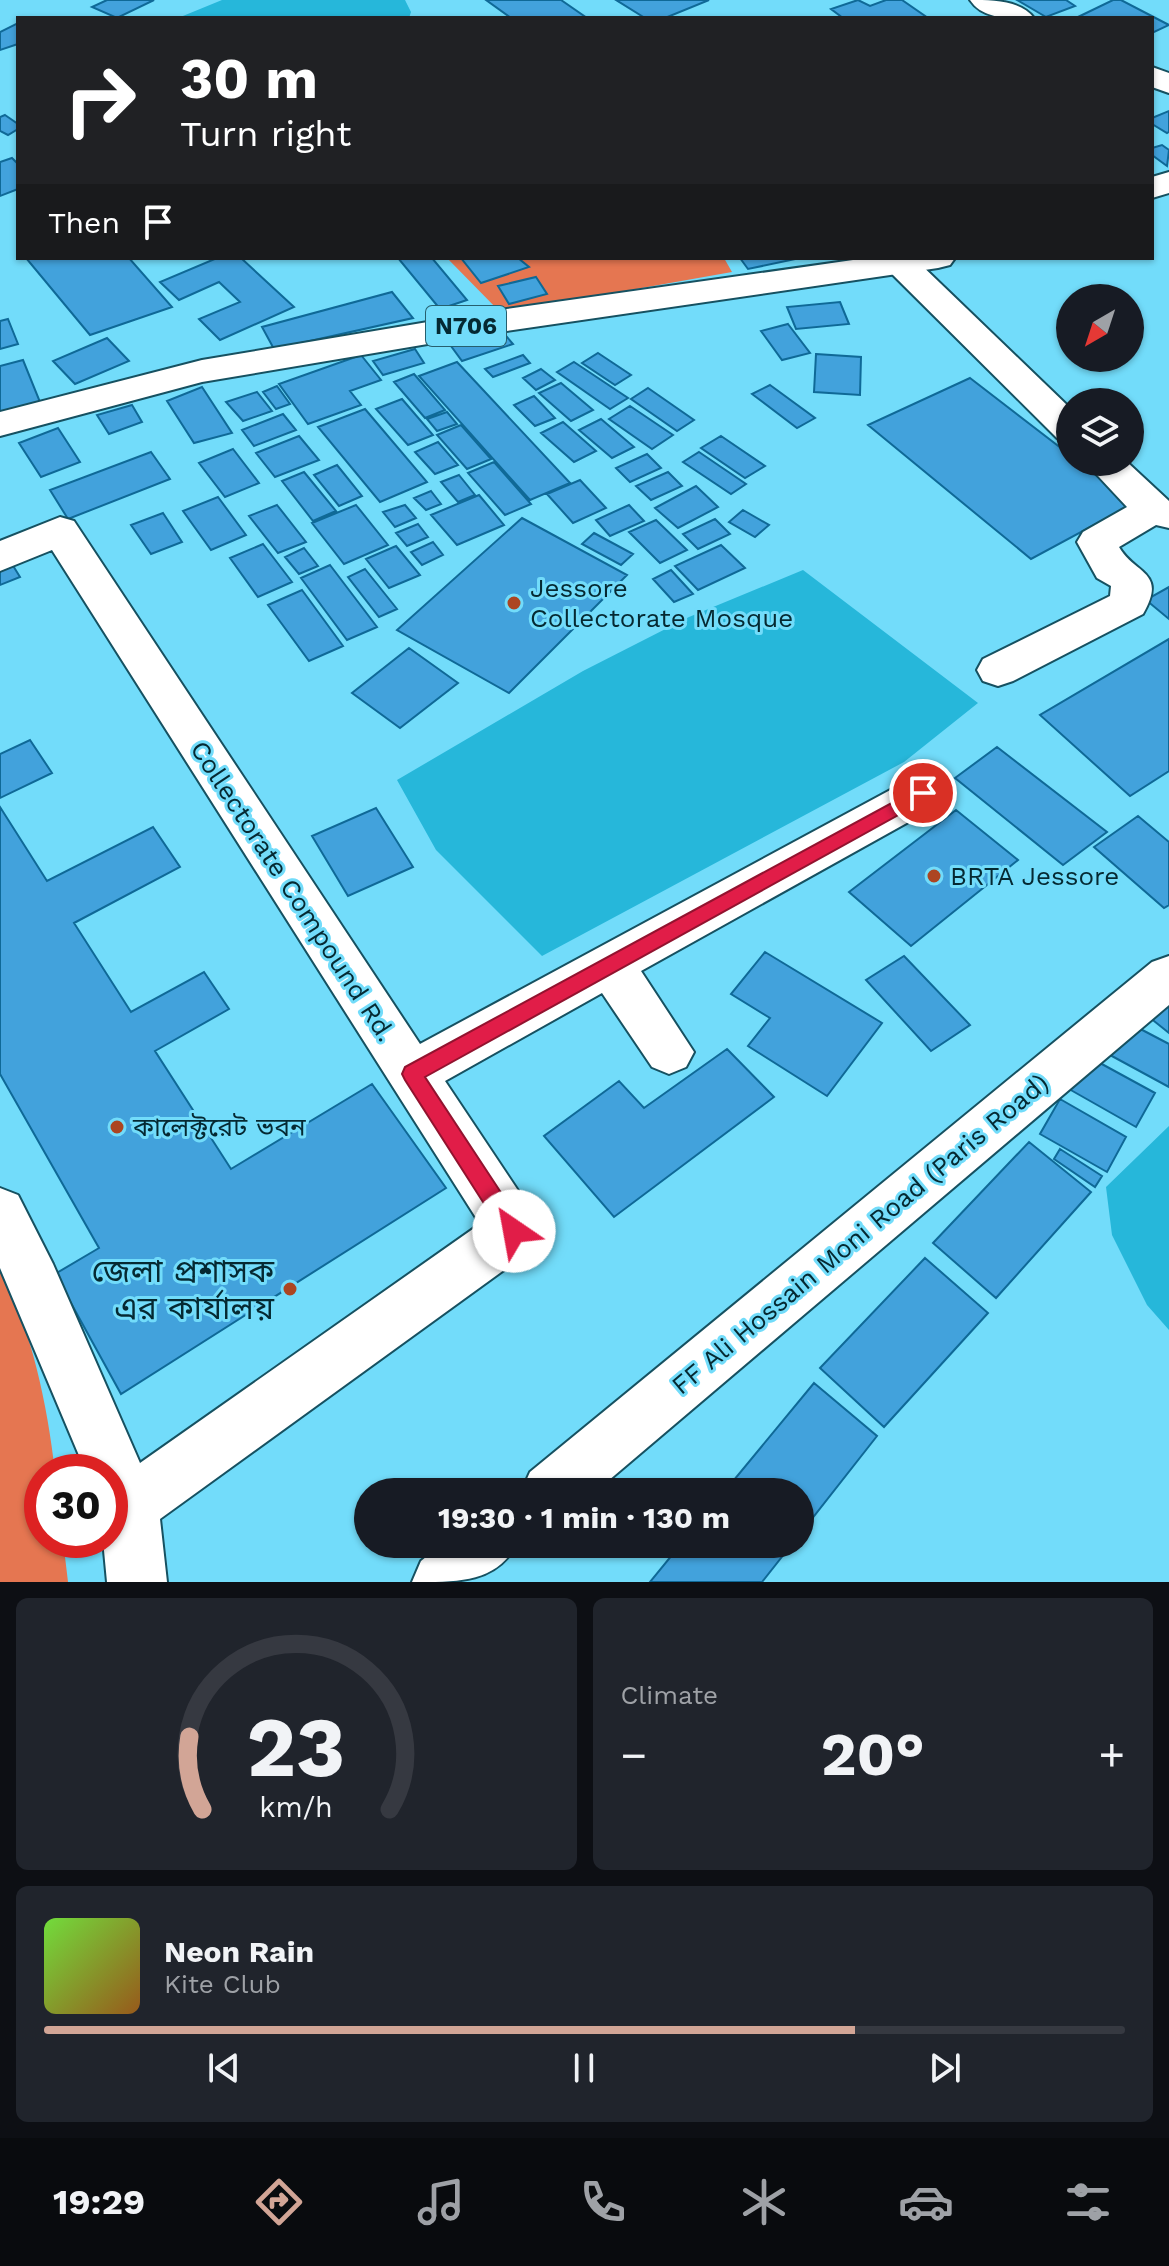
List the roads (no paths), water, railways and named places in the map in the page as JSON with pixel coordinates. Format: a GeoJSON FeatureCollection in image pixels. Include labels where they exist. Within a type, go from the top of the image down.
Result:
{"type":"FeatureCollection","features":[{"type":"Feature","properties":{"kind":"main road"},"geometry":{"type":"LineString","coordinates":[[984,0],[1016,16]]}},
{"type":"Feature","properties":{"kind":"main road","name":"N706"},"geometry":{"type":"LineString","coordinates":[[0,424],[202,371],[522,317],[923,260]]}},
{"type":"Feature","properties":{"kind":"main road"},"geometry":{"type":"LineString","coordinates":[[900,263],[1056,415]]}},
{"type":"Feature","properties":{"kind":"main road"},"geometry":{"type":"LineString","coordinates":[[998,670],[1129,604],[1131,580],[1111,568],[1097,542],[1161,512],[1120,476]]}},
{"type":"Feature","properties":{"kind":"main road","name":"Collectorate Compound Rd."},"geometry":{"type":"LineString","coordinates":[[0,557],[60,531],[514,1231],[129,1506]]}},
{"type":"Feature","properties":{"kind":"main road"},"geometry":{"type":"LineString","coordinates":[[412,1074],[923,793]]}},
{"type":"Feature","properties":{"kind":"main road"},"geometry":{"type":"LineString","coordinates":[[610,965],[669,1052]]}},
{"type":"Feature","properties":{"kind":"main road","name":"FF Ali Hossain Moni Road (Paris Road)"},"geometry":{"type":"LineString","coordinates":[[567,1478],[1169,976]]}},
{"type":"Feature","properties":{"kind":"main road"},"geometry":{"type":"LineString","coordinates":[[0,1212],[34,1282],[129,1506],[137,1582]]}},
{"type":"Feature","properties":{"kind":"main road"},"geometry":{"type":"LineString","coordinates":[[442,1582],[471,1558]]}},
{"type":"Feature","properties":{"kind":"water"},"geometry":{"type":"Polygon","coordinates":[[[222,0],[405,0],[411,12],[410,16],[183,16],[222,0]]]}},
{"type":"Feature","properties":{"kind":"water"},"geometry":{"type":"Polygon","coordinates":[[[803,570],[978,703],[904,762],[542,956],[436,850],[397,780],[583,671],[689,617],[803,570]]]}},
{"type":"Feature","properties":{"kind":"water"},"geometry":{"type":"Polygon","coordinates":[[[1169,1126],[1169,1330],[1147,1305],[1112,1235],[1106,1187],[1169,1126]]]}},
{"type":"Feature","properties":{"kind":"place","name":"Jessore Collectorate Mosque"},"geometry":{"type":"Point","coordinates":[514,603]}},
{"type":"Feature","properties":{"kind":"place","name":"BRTA Jessore"},"geometry":{"type":"Point","coordinates":[934,876]}},
{"type":"Feature","properties":{"kind":"place","name":"কালেক্টরেট ভবন"},"geometry":{"type":"Point","coordinates":[117,1127]}},
{"type":"Feature","properties":{"kind":"place","name":"জেলা প্রশাসক এর কার্যালয়"},"geometry":{"type":"Point","coordinates":[290,1289]}}]}
